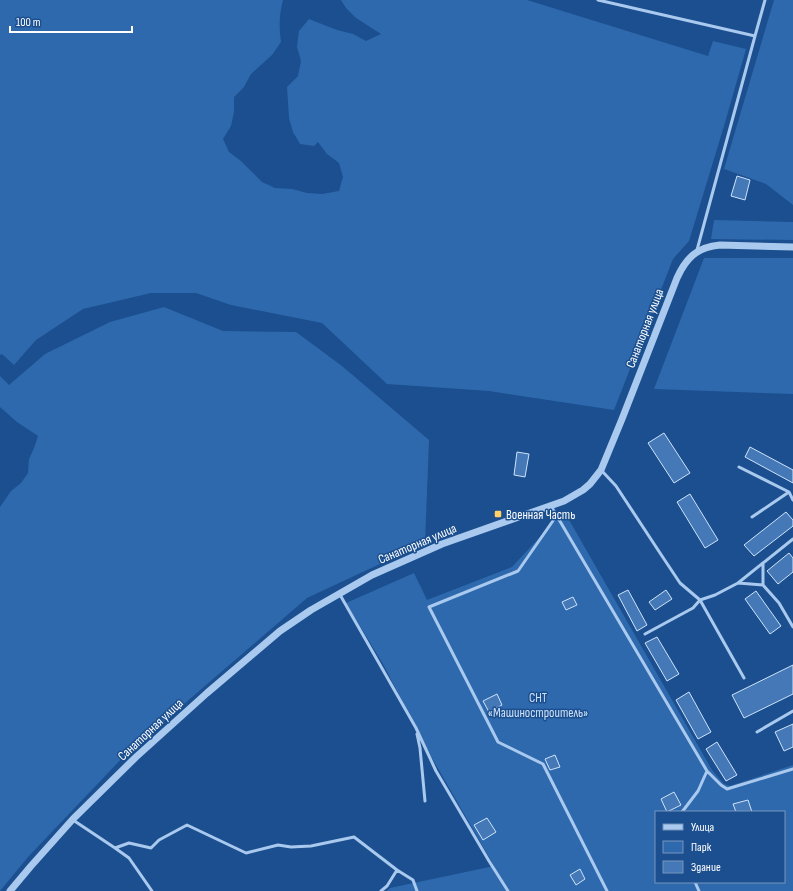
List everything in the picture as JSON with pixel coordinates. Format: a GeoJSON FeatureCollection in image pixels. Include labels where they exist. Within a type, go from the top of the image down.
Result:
{"type":"FeatureCollection","features":[{"type":"Feature","properties":{"kind":"street","name":"Санаторная улица"},"geometry":{"type":"LineString","coordinates":[[10,891],[73,819],[136,757],[213,688],[280,631],[311,610],[372,575],[442,544],[552,506],[583,490],[601,470],[672,289],[684,265],[697,252],[714,246],[793,247]]}},
{"type":"Feature","properties":{"kind":"lane"},"geometry":{"type":"LineString","coordinates":[[598,0],[755,36]]}},
{"type":"Feature","properties":{"kind":"lane"},"geometry":{"type":"LineString","coordinates":[[697,252],[765,0]]}},
{"type":"Feature","properties":{"kind":"lane"},"geometry":{"type":"LineString","coordinates":[[739,466],[789,492],[793,500]]}},
{"type":"Feature","properties":{"kind":"lane"},"geometry":{"type":"LineString","coordinates":[[601,470],[616,486],[680,583],[700,600],[744,678]]}},
{"type":"Feature","properties":{"kind":"lane"},"geometry":{"type":"LineString","coordinates":[[752,517],[789,492]]}},
{"type":"Feature","properties":{"kind":"lane"},"geometry":{"type":"LineString","coordinates":[[552,506],[707,772],[727,789],[793,769]]}},
{"type":"Feature","properties":{"kind":"lane"},"geometry":{"type":"LineString","coordinates":[[557,515],[518,571],[429,607],[498,742],[543,764],[607,891]]}},
{"type":"Feature","properties":{"kind":"lane"},"geometry":{"type":"LineString","coordinates":[[645,634],[693,608],[700,600],[715,595],[738,582],[793,539]]}},
{"type":"Feature","properties":{"kind":"lane"},"geometry":{"type":"LineString","coordinates":[[763,563],[763,585]]}},
{"type":"Feature","properties":{"kind":"lane"},"geometry":{"type":"LineString","coordinates":[[738,582],[763,585],[779,603],[793,627]]}},
{"type":"Feature","properties":{"kind":"lane"},"geometry":{"type":"LineString","coordinates":[[339,593],[416,728],[436,771],[508,891]]}},
{"type":"Feature","properties":{"kind":"lane"},"geometry":{"type":"LineString","coordinates":[[757,732],[793,711]]}},
{"type":"Feature","properties":{"kind":"lane"},"geometry":{"type":"LineString","coordinates":[[416,728],[420,748],[425,801]]}},
{"type":"Feature","properties":{"kind":"lane"},"geometry":{"type":"LineString","coordinates":[[683,811],[698,791],[707,772]]}},
{"type":"Feature","properties":{"kind":"lane"},"geometry":{"type":"LineString","coordinates":[[73,819],[129,858],[152,891]]}},
{"type":"Feature","properties":{"kind":"lane"},"geometry":{"type":"LineString","coordinates":[[115,848],[129,843],[151,848],[159,840],[187,825],[246,853],[278,845],[291,847],[311,846],[354,837],[397,870],[413,880],[417,891]]}},
{"type":"Feature","properties":{"kind":"lane"},"geometry":{"type":"LineString","coordinates":[[381,891],[387,886],[397,870]]}},
{"type":"Feature","properties":{"kind":"green space"},"geometry":{"type":"Polygon","coordinates":[[[0,0],[283,0],[280,21],[281,42],[272,55],[251,74],[244,87],[234,97],[234,112],[231,126],[223,139],[229,152],[241,161],[262,182],[275,188],[322,194],[339,191],[343,177],[339,163],[327,154],[318,142],[314,146],[300,144],[293,132],[289,118],[287,87],[298,76],[301,61],[297,47],[299,31],[309,19],[337,30],[353,34],[366,41],[381,34],[356,18],[346,8],[341,0],[527,0],[708,56],[713,41],[746,49],[689,241],[673,259],[614,410],[489,391],[387,384],[322,323],[231,305],[196,293],[151,293],[83,309],[36,340],[14,365],[2,354],[0,355],[0,0]]]}},
{"type":"Feature","properties":{"kind":"green space"},"geometry":{"type":"Polygon","coordinates":[[[774,0],[793,0],[793,205],[766,184],[724,169],[774,0]]]}},
{"type":"Feature","properties":{"kind":"green space"},"geometry":{"type":"Polygon","coordinates":[[[714,220],[793,222],[793,240],[711,239],[714,220]]]}},
{"type":"Feature","properties":{"kind":"green space"},"geometry":{"type":"Polygon","coordinates":[[[704,258],[793,258],[793,394],[654,389],[704,258]]]}},
{"type":"Feature","properties":{"kind":"green space"},"geometry":{"type":"Polygon","coordinates":[[[164,307],[223,331],[296,332],[342,366],[429,440],[425,543],[307,598],[127,753],[28,857],[0,891],[0,507],[11,491],[21,483],[28,473],[29,459],[38,436],[17,422],[0,407],[0,376],[9,385],[45,354],[110,322],[164,307]]]}},
{"type":"Feature","properties":{"kind":"green space","name":"СНТ «Машиностроитель»"},"geometry":{"type":"Polygon","coordinates":[[[564,511],[712,770],[724,784],[730,786],[793,765],[793,891],[387,891],[390,888],[494,866],[428,751],[383,664],[346,603],[414,573],[427,600],[512,567],[564,511]]]}},
{"type":"Feature","properties":{"kind":"building"},"geometry":{"type":"Polygon","coordinates":[[[737,176],[750,180],[745,200],[731,196],[737,176]]]}},
{"type":"Feature","properties":{"kind":"building"},"geometry":{"type":"Polygon","coordinates":[[[664,433],[690,473],[674,483],[648,443],[664,433]]]}},
{"type":"Feature","properties":{"kind":"building"},"geometry":{"type":"Polygon","coordinates":[[[750,447],[793,470],[793,483],[745,457],[750,447]]]}},
{"type":"Feature","properties":{"kind":"building"},"geometry":{"type":"Polygon","coordinates":[[[517,452],[529,454],[525,477],[514,475],[517,452]]]}},
{"type":"Feature","properties":{"kind":"building"},"geometry":{"type":"Polygon","coordinates":[[[690,494],[718,540],[705,548],[677,502],[690,494]]]}},
{"type":"Feature","properties":{"kind":"building"},"geometry":{"type":"Polygon","coordinates":[[[786,512],[793,520],[793,526],[754,556],[744,545],[786,512]]]}},
{"type":"Feature","properties":{"kind":"building"},"geometry":{"type":"Polygon","coordinates":[[[789,553],[793,558],[793,572],[778,584],[767,571],[789,553]]]}},
{"type":"Feature","properties":{"kind":"building"},"geometry":{"type":"Polygon","coordinates":[[[628,590],[647,625],[637,631],[618,595],[628,590]]]}},
{"type":"Feature","properties":{"kind":"building"},"geometry":{"type":"Polygon","coordinates":[[[666,590],[672,599],[655,610],[649,602],[666,590]]]}},
{"type":"Feature","properties":{"kind":"building"},"geometry":{"type":"Polygon","coordinates":[[[756,591],[781,626],[770,634],[745,599],[756,591]]]}},
{"type":"Feature","properties":{"kind":"building"},"geometry":{"type":"Polygon","coordinates":[[[573,597],[577,605],[566,610],[562,602],[573,597]]]}},
{"type":"Feature","properties":{"kind":"building"},"geometry":{"type":"Polygon","coordinates":[[[657,637],[679,674],[667,681],[645,643],[657,637]]]}},
{"type":"Feature","properties":{"kind":"building"},"geometry":{"type":"Polygon","coordinates":[[[793,665],[793,694],[744,718],[732,695],[793,665]]]}},
{"type":"Feature","properties":{"kind":"building"},"geometry":{"type":"Polygon","coordinates":[[[689,692],[711,732],[698,739],[676,700],[689,692]]]}},
{"type":"Feature","properties":{"kind":"building"},"geometry":{"type":"Polygon","coordinates":[[[497,694],[502,705],[489,712],[483,701],[497,694]]]}},
{"type":"Feature","properties":{"kind":"building"},"geometry":{"type":"Polygon","coordinates":[[[793,724],[793,747],[784,751],[775,732],[793,724]]]}},
{"type":"Feature","properties":{"kind":"building"},"geometry":{"type":"Polygon","coordinates":[[[717,742],[737,775],[726,781],[706,749],[717,742]]]}},
{"type":"Feature","properties":{"kind":"building"},"geometry":{"type":"Polygon","coordinates":[[[555,755],[560,767],[550,770],[545,759],[555,755]]]}},
{"type":"Feature","properties":{"kind":"building"},"geometry":{"type":"Polygon","coordinates":[[[674,792],[681,805],[667,811],[661,799],[674,792]]]}},
{"type":"Feature","properties":{"kind":"building"},"geometry":{"type":"Polygon","coordinates":[[[748,800],[752,811],[736,811],[733,804],[748,800]]]}},
{"type":"Feature","properties":{"kind":"building"},"geometry":{"type":"Polygon","coordinates":[[[487,818],[496,832],[483,840],[474,825],[487,818]]]}},
{"type":"Feature","properties":{"kind":"building"},"geometry":{"type":"Polygon","coordinates":[[[580,869],[585,879],[576,885],[570,875],[580,869]]]}},
{"type":"Feature","properties":{"kind":"place","name":"Военная Часть"},"geometry":{"type":"Point","coordinates":[498,514]}}]}
